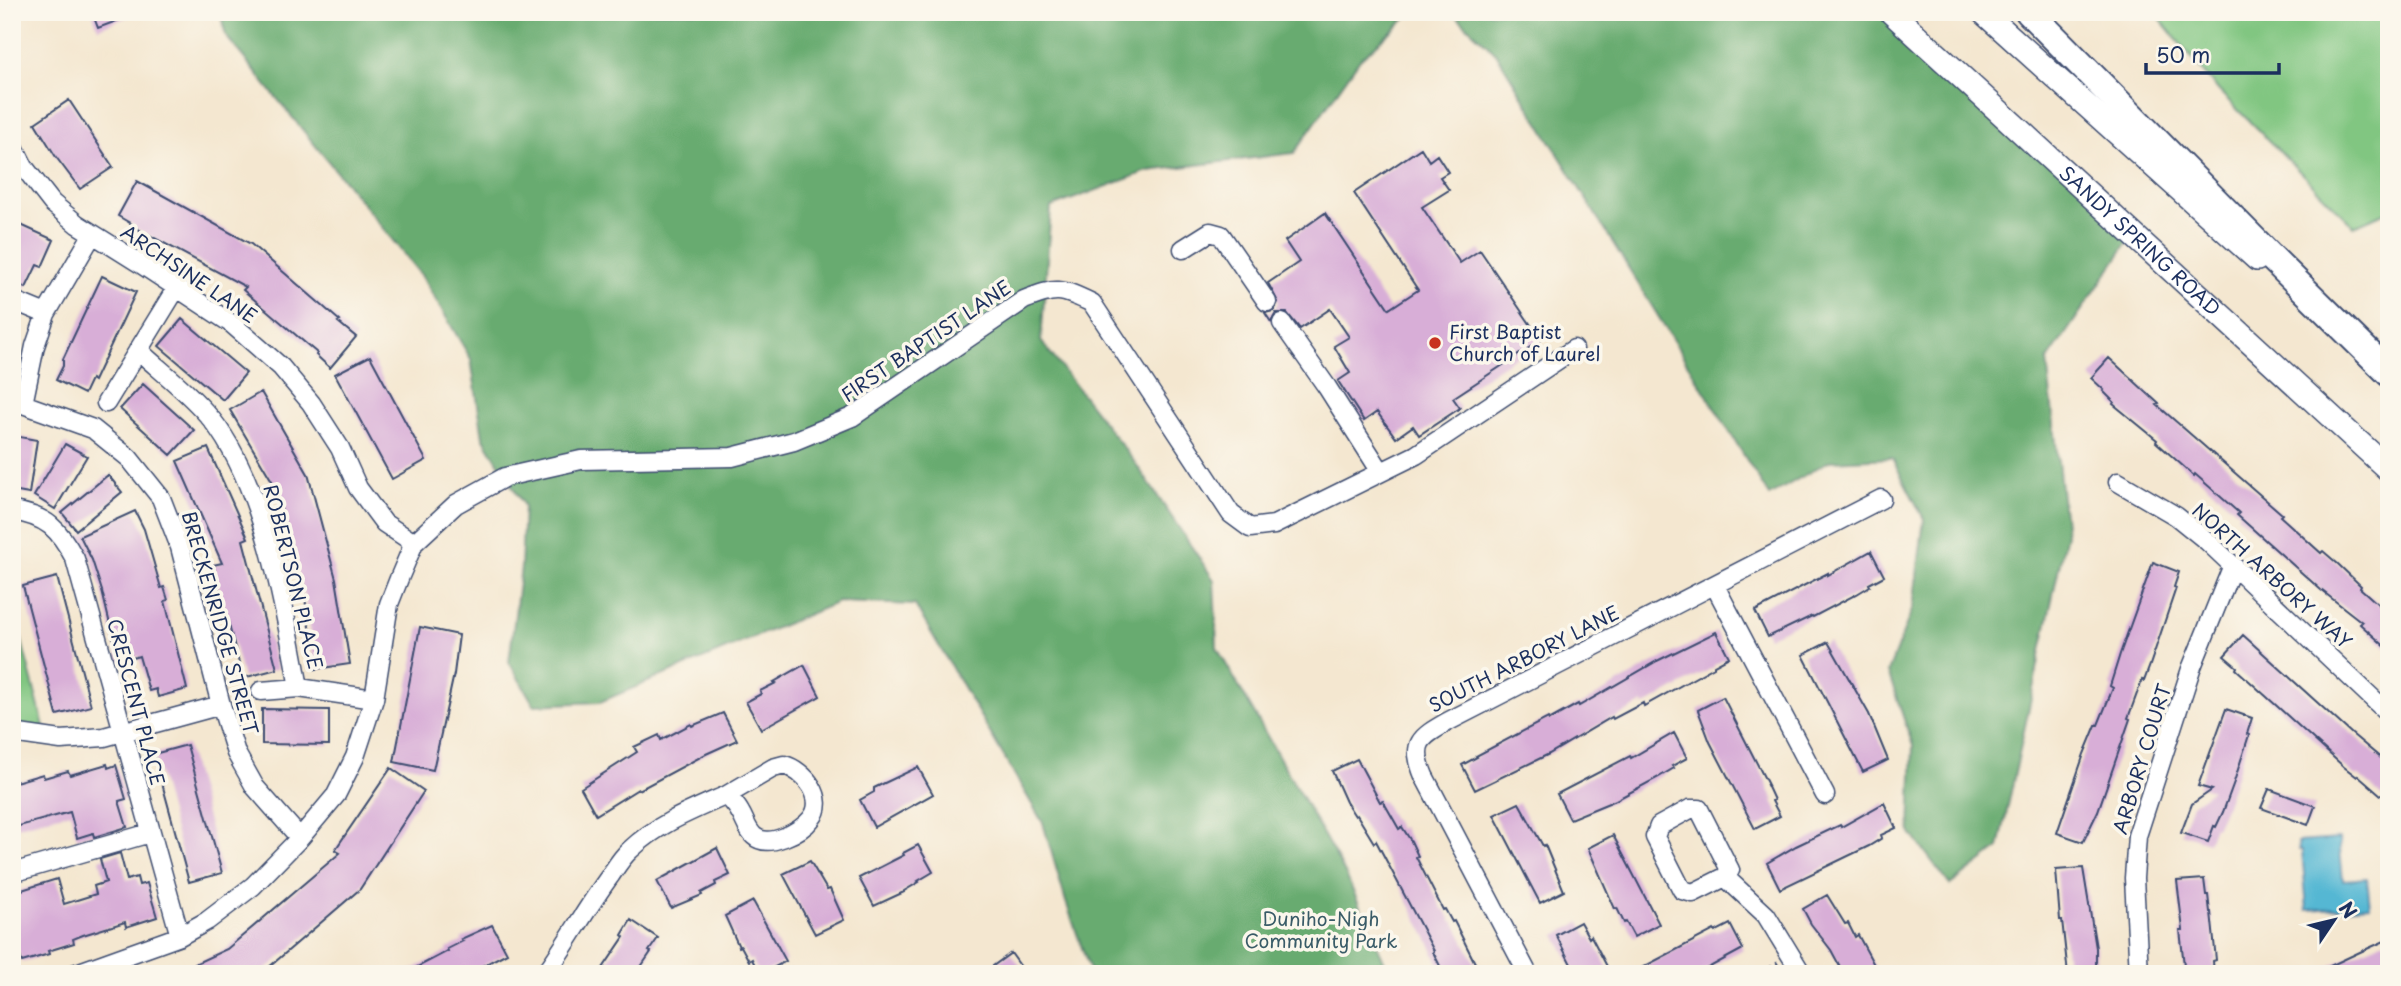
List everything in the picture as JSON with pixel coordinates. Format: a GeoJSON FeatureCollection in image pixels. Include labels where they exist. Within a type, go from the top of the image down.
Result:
{"type":"FeatureCollection","features":[{"type":"Feature","properties":{"kind":"highway"},"geometry":{"type":"LineString","coordinates":[[2029,12],[2389,373]]}},
{"type":"Feature","properties":{"kind":"main road","name":"SANDY SPRING ROAD"},"geometry":{"type":"LineString","coordinates":[[1891,12],[2389,470]]}},
{"type":"Feature","properties":{"kind":"main road"},"geometry":{"type":"LineString","coordinates":[[1983,12],[2250,253],[2389,373]]}},
{"type":"Feature","properties":{"kind":"street","name":"ARCHSINE LANE"},"geometry":{"type":"LineString","coordinates":[[12,144],[24,167],[52,203],[92,235],[232,324],[281,368],[311,403],[340,448],[358,488],[384,523],[414,543]]}},
{"type":"Feature","properties":{"kind":"street"},"geometry":{"type":"LineString","coordinates":[[1183,249],[1210,232],[1221,234],[1267,302]]}},
{"type":"Feature","properties":{"kind":"street"},"geometry":{"type":"LineString","coordinates":[[18,404],[46,314],[92,235]]}},
{"type":"Feature","properties":{"kind":"street"},"geometry":{"type":"LineString","coordinates":[[106,403],[177,287]]}},
{"type":"Feature","properties":{"kind":"street","name":"FIRST BAPTIST LANE"},"geometry":{"type":"LineString","coordinates":[[74,974],[180,936],[207,921],[253,886],[300,838],[336,795],[355,757],[374,699],[389,604],[414,543],[456,504],[505,477],[581,460],[733,457],[794,441],[852,417],[1024,300],[1047,290],[1068,291],[1093,303],[1231,514],[1250,528],[1274,525],[1416,455],[1574,349]]}},
{"type":"Feature","properties":{"kind":"street"},"geometry":{"type":"LineString","coordinates":[[12,300],[46,314]]}},
{"type":"Feature","properties":{"kind":"street"},"geometry":{"type":"LineString","coordinates":[[1282,323],[1381,471]]}},
{"type":"Feature","properties":{"kind":"street","name":"ROBERTSON PLACE"},"geometry":{"type":"LineString","coordinates":[[138,350],[212,420],[232,449],[249,485],[267,545],[290,632],[299,688]]}},
{"type":"Feature","properties":{"kind":"street","name":"BRECKENRIDGE STREET"},"geometry":{"type":"LineString","coordinates":[[18,404],[93,429],[129,458],[161,498],[180,547],[236,753],[255,787],[300,838]]}},
{"type":"Feature","properties":{"kind":"street","name":"NORTH ARBORY WAY"},"geometry":{"type":"LineString","coordinates":[[2118,482],[2176,516],[2207,541],[2389,714]]}},
{"type":"Feature","properties":{"kind":"street","name":"SOUTH ARBORY LANE"},"geometry":{"type":"LineString","coordinates":[[1528,974],[1424,776],[1417,754],[1419,741],[1449,720],[1881,499]]}},
{"type":"Feature","properties":{"kind":"street","name":"CRESCENT PLACE"},"geometry":{"type":"LineString","coordinates":[[12,511],[34,515],[51,524],[64,539],[75,559],[121,732],[180,936]]}},
{"type":"Feature","properties":{"kind":"street","name":"ARBORY COURT"},"geometry":{"type":"LineString","coordinates":[[2139,974],[2134,878],[2137,836],[2191,669],[2233,565]]}},
{"type":"Feature","properties":{"kind":"street"},"geometry":{"type":"LineString","coordinates":[[1715,586],[1825,795]]}},
{"type":"Feature","properties":{"kind":"street"},"geometry":{"type":"LineString","coordinates":[[261,691],[299,688],[374,699]]}},
{"type":"Feature","properties":{"kind":"street"},"geometry":{"type":"LineString","coordinates":[[12,733],[61,740],[104,737],[221,705]]}},
{"type":"Feature","properties":{"kind":"street"},"geometry":{"type":"LineString","coordinates":[[545,974],[580,918],[628,851],[654,831],[727,795],[773,768],[785,765],[803,774],[811,785],[815,811],[811,820],[786,836],[772,842],[761,840],[753,835],[727,795]]}},
{"type":"Feature","properties":{"kind":"street"},"geometry":{"type":"LineString","coordinates":[[1690,809],[1699,809],[1730,870],[1724,877],[1693,893],[1682,890],[1656,837],[1659,826],[1690,809]]}},
{"type":"Feature","properties":{"kind":"street"},"geometry":{"type":"LineString","coordinates":[[12,873],[150,833]]}},
{"type":"Feature","properties":{"kind":"street"},"geometry":{"type":"LineString","coordinates":[[1724,877],[1766,915],[1801,974]]}},
{"type":"Feature","properties":{"kind":"green space","name":"Duniho-Nigh Community Park"},"geometry":{"type":"Polygon","coordinates":[[[220,12],[1413,12],[1360,59],[1294,153],[1148,171],[1051,207],[1041,341],[1136,464],[1214,580],[1217,648],[1345,873],[1390,974],[1091,974],[1043,823],[915,605],[838,602],[600,702],[534,705],[509,662],[521,567],[524,506],[483,437],[471,359],[421,275],[226,36],[220,12]]]}},
{"type":"Feature","properties":{"kind":"green space"},"geometry":{"type":"Polygon","coordinates":[[[1452,12],[1891,12],[2133,235],[2047,361],[2066,534],[1999,848],[1950,885],[1910,832],[1913,746],[1888,672],[1913,607],[1924,519],[1892,458],[1829,461],[1769,496],[1496,53],[1452,12]]]}},
{"type":"Feature","properties":{"kind":"green space"},"geometry":{"type":"Polygon","coordinates":[[[2154,12],[2389,12],[2389,211],[2354,226],[2219,91],[2154,12]]]}},
{"type":"Feature","properties":{"kind":"green space"},"geometry":{"type":"Polygon","coordinates":[[[12,604],[47,738],[12,733],[12,604]]]}},
{"type":"Feature","properties":{"kind":"water"},"geometry":{"type":"Polygon","coordinates":[[[2339,839],[2343,880],[2367,878],[2370,906],[2307,910],[2302,850],[2299,850],[2298,842],[2339,839]]]}},
{"type":"Feature","properties":{"kind":"building"},"geometry":{"type":"Polygon","coordinates":[[[92,12],[135,12],[135,14],[98,28],[92,12]]]}},
{"type":"Feature","properties":{"kind":"building"},"geometry":{"type":"Polygon","coordinates":[[[69,100],[113,167],[80,189],[35,123],[69,100]]]}},
{"type":"Feature","properties":{"kind":"building"},"geometry":{"type":"Polygon","coordinates":[[[1421,148],[1429,161],[1437,155],[1448,172],[1440,177],[1449,190],[1422,207],[1460,263],[1480,250],[1541,340],[1453,398],[1460,408],[1419,435],[1413,426],[1396,438],[1377,412],[1364,421],[1338,381],[1350,373],[1334,346],[1349,337],[1330,309],[1300,329],[1287,313],[1276,313],[1271,322],[1265,313],[1274,311],[1278,302],[1268,283],[1299,262],[1285,241],[1325,213],[1389,309],[1418,290],[1354,193],[1421,148]]]}},
{"type":"Feature","properties":{"kind":"building"},"geometry":{"type":"Polygon","coordinates":[[[137,181],[251,244],[356,337],[330,368],[317,353],[243,290],[246,287],[118,216],[137,181]]]}},
{"type":"Feature","properties":{"kind":"building"},"geometry":{"type":"Polygon","coordinates":[[[12,221],[54,240],[42,267],[37,265],[26,288],[12,282],[12,221]]]}},
{"type":"Feature","properties":{"kind":"building"},"geometry":{"type":"Polygon","coordinates":[[[102,276],[136,292],[94,381],[91,379],[84,394],[56,380],[102,276]]]}},
{"type":"Feature","properties":{"kind":"building"},"geometry":{"type":"Polygon","coordinates":[[[182,319],[246,373],[223,400],[159,346],[182,319]]]}},
{"type":"Feature","properties":{"kind":"building"},"geometry":{"type":"Polygon","coordinates":[[[370,356],[426,460],[392,479],[335,374],[370,356]]]}},
{"type":"Feature","properties":{"kind":"building"},"geometry":{"type":"Polygon","coordinates":[[[2109,358],[2159,404],[2157,405],[2282,514],[2280,516],[2321,553],[2323,551],[2338,564],[2389,614],[2389,650],[2360,624],[2362,622],[2321,590],[2237,515],[2239,513],[2113,404],[2104,390],[2091,378],[2109,358]]]}},
{"type":"Feature","properties":{"kind":"building"},"geometry":{"type":"Polygon","coordinates":[[[143,384],[194,430],[171,455],[120,409],[143,384]]]}},
{"type":"Feature","properties":{"kind":"building"},"geometry":{"type":"Polygon","coordinates":[[[261,392],[308,474],[336,579],[350,664],[315,669],[305,598],[275,486],[230,410],[261,392]]]}},
{"type":"Feature","properties":{"kind":"building"},"geometry":{"type":"Polygon","coordinates":[[[14,436],[37,440],[29,494],[12,491],[14,436]]]}},
{"type":"Feature","properties":{"kind":"building"},"geometry":{"type":"Polygon","coordinates":[[[65,444],[87,456],[55,509],[34,496],[65,444]]]}},
{"type":"Feature","properties":{"kind":"building"},"geometry":{"type":"Polygon","coordinates":[[[208,448],[248,538],[243,540],[277,669],[243,678],[213,565],[222,563],[177,461],[208,448]]]}},
{"type":"Feature","properties":{"kind":"building"},"geometry":{"type":"Polygon","coordinates":[[[108,475],[122,492],[76,530],[62,513],[108,475]]]}},
{"type":"Feature","properties":{"kind":"building"},"geometry":{"type":"Polygon","coordinates":[[[135,511],[144,529],[161,588],[164,587],[168,600],[165,601],[187,689],[158,697],[156,689],[149,691],[139,656],[119,662],[102,591],[92,560],[80,536],[135,511]]]}},
{"type":"Feature","properties":{"kind":"building"},"geometry":{"type":"Polygon","coordinates":[[[1871,551],[1884,576],[1857,594],[1768,637],[1755,611],[1871,551]]]}},
{"type":"Feature","properties":{"kind":"building"},"geometry":{"type":"Polygon","coordinates":[[[2153,562],[2179,572],[2174,587],[2176,588],[2150,665],[2128,718],[2130,719],[2098,811],[2083,842],[2057,833],[2084,754],[2113,688],[2110,686],[2120,654],[2153,562]]]}},
{"type":"Feature","properties":{"kind":"building"},"geometry":{"type":"Polygon","coordinates":[[[57,577],[91,706],[57,715],[23,586],[57,577]]]}},
{"type":"Feature","properties":{"kind":"building"},"geometry":{"type":"Polygon","coordinates":[[[420,627],[459,635],[454,674],[433,770],[394,762],[420,627]]]}},
{"type":"Feature","properties":{"kind":"building"},"geometry":{"type":"Polygon","coordinates":[[[1716,632],[1729,657],[1714,667],[1644,706],[1643,703],[1613,719],[1612,717],[1549,754],[1475,790],[1462,765],[1716,632]]]}},
{"type":"Feature","properties":{"kind":"building"},"geometry":{"type":"Polygon","coordinates":[[[2243,635],[2389,765],[2389,802],[2358,775],[2357,777],[2344,767],[2224,656],[2243,635]]]}},
{"type":"Feature","properties":{"kind":"building"},"geometry":{"type":"Polygon","coordinates":[[[1828,642],[1869,714],[1888,760],[1863,772],[1803,655],[1828,642]]]}},
{"type":"Feature","properties":{"kind":"building"},"geometry":{"type":"Polygon","coordinates":[[[804,665],[820,696],[761,729],[746,702],[804,665]]]}},
{"type":"Feature","properties":{"kind":"building"},"geometry":{"type":"Polygon","coordinates":[[[1723,697],[1768,785],[1780,816],[1755,829],[1710,742],[1698,710],[1723,697]]]}},
{"type":"Feature","properties":{"kind":"building"},"geometry":{"type":"Polygon","coordinates":[[[262,709],[329,710],[329,745],[262,744],[262,709]]]}},
{"type":"Feature","properties":{"kind":"building"},"geometry":{"type":"Polygon","coordinates":[[[2226,709],[2252,718],[2234,782],[2208,842],[2181,833],[2192,804],[2212,790],[2198,786],[2226,709]]]}},
{"type":"Feature","properties":{"kind":"building"},"geometry":{"type":"Polygon","coordinates":[[[723,713],[737,740],[638,789],[596,815],[581,788],[637,752],[634,747],[659,735],[661,740],[691,724],[692,726],[723,713]]]}},
{"type":"Feature","properties":{"kind":"building"},"geometry":{"type":"Polygon","coordinates":[[[1674,733],[1687,758],[1616,800],[1570,819],[1557,794],[1630,756],[1631,758],[1674,733]]]}},
{"type":"Feature","properties":{"kind":"building"},"geometry":{"type":"Polygon","coordinates":[[[187,745],[222,873],[189,882],[154,754],[187,745]]]}},
{"type":"Feature","properties":{"kind":"building"},"geometry":{"type":"Polygon","coordinates":[[[1357,759],[1380,802],[1383,801],[1399,829],[1402,827],[1411,841],[1418,856],[1416,857],[1443,910],[1445,909],[1452,922],[1454,921],[1476,965],[1473,967],[1476,974],[1444,974],[1376,841],[1374,843],[1346,802],[1332,771],[1357,759]]]}},
{"type":"Feature","properties":{"kind":"building"},"geometry":{"type":"Polygon","coordinates":[[[107,764],[108,768],[116,765],[126,799],[119,801],[127,827],[94,837],[93,833],[77,838],[70,812],[12,828],[12,783],[43,774],[44,778],[68,771],[70,775],[107,764]]]}},
{"type":"Feature","properties":{"kind":"building"},"geometry":{"type":"Polygon","coordinates":[[[918,767],[933,794],[874,827],[860,800],[874,792],[874,788],[918,767]]]}},
{"type":"Feature","properties":{"kind":"building"},"geometry":{"type":"Polygon","coordinates":[[[391,768],[424,791],[360,889],[261,974],[173,974],[227,949],[340,853],[335,850],[391,768]]]}},
{"type":"Feature","properties":{"kind":"building"},"geometry":{"type":"Polygon","coordinates":[[[2269,789],[2315,806],[2308,825],[2261,808],[2269,789]]]}},
{"type":"Feature","properties":{"kind":"building"},"geometry":{"type":"Polygon","coordinates":[[[1519,803],[1543,846],[1545,845],[1564,891],[1540,903],[1494,815],[1519,803]]]}},
{"type":"Feature","properties":{"kind":"building"},"geometry":{"type":"Polygon","coordinates":[[[1884,803],[1896,828],[1881,835],[1882,838],[1869,846],[1780,889],[1767,863],[1884,803]]]}},
{"type":"Feature","properties":{"kind":"building"},"geometry":{"type":"Polygon","coordinates":[[[1613,835],[1659,924],[1634,937],[1617,908],[1615,909],[1588,848],[1613,835]]]}},
{"type":"Feature","properties":{"kind":"building"},"geometry":{"type":"Polygon","coordinates":[[[918,845],[933,872],[904,892],[874,906],[859,878],[918,845]]]}},
{"type":"Feature","properties":{"kind":"building"},"geometry":{"type":"Polygon","coordinates":[[[717,848],[730,875],[715,882],[716,885],[701,893],[702,895],[671,908],[657,881],[717,848]]]}},
{"type":"Feature","properties":{"kind":"building"},"geometry":{"type":"Polygon","coordinates":[[[120,853],[127,880],[137,877],[139,885],[147,883],[157,917],[126,927],[125,922],[83,935],[73,939],[74,943],[22,962],[12,932],[12,922],[17,921],[12,893],[57,879],[64,904],[96,894],[94,886],[106,882],[100,859],[120,853]]]}},
{"type":"Feature","properties":{"kind":"building"},"geometry":{"type":"Polygon","coordinates":[[[810,861],[827,890],[830,889],[844,920],[815,934],[783,874],[810,861]]]}},
{"type":"Feature","properties":{"kind":"building"},"geometry":{"type":"Polygon","coordinates":[[[2083,868],[2096,948],[2096,974],[2068,974],[2056,870],[2083,868]]]}},
{"type":"Feature","properties":{"kind":"building"},"geometry":{"type":"Polygon","coordinates":[[[2204,879],[2211,912],[2216,960],[2213,961],[2214,974],[2185,974],[2177,881],[2204,879]]]}},
{"type":"Feature","properties":{"kind":"building"},"geometry":{"type":"Polygon","coordinates":[[[1827,895],[1855,937],[1858,935],[1879,974],[1844,974],[1831,950],[1811,924],[1803,909],[1827,895]]]}},
{"type":"Feature","properties":{"kind":"building"},"geometry":{"type":"Polygon","coordinates":[[[753,901],[786,961],[762,974],[759,974],[752,959],[749,961],[741,946],[739,947],[725,916],[753,901]]]}},
{"type":"Feature","properties":{"kind":"building"},"geometry":{"type":"Polygon","coordinates":[[[631,920],[658,938],[649,951],[651,952],[636,974],[599,974],[624,937],[622,935],[631,920]]]}},
{"type":"Feature","properties":{"kind":"building"},"geometry":{"type":"Polygon","coordinates":[[[1580,922],[1589,938],[1591,936],[1611,974],[1576,974],[1556,935],[1580,922]]]}},
{"type":"Feature","properties":{"kind":"building"},"geometry":{"type":"Polygon","coordinates":[[[1730,924],[1743,949],[1697,974],[1630,974],[1714,930],[1715,932],[1730,924]]]}},
{"type":"Feature","properties":{"kind":"building"},"geometry":{"type":"Polygon","coordinates":[[[492,925],[507,953],[467,974],[404,974],[448,951],[447,949],[463,941],[461,939],[492,925]]]}},
{"type":"Feature","properties":{"kind":"building"},"geometry":{"type":"Polygon","coordinates":[[[2389,939],[2389,974],[2313,974],[2360,952],[2389,939]]]}},
{"type":"Feature","properties":{"kind":"building"},"geometry":{"type":"Polygon","coordinates":[[[1011,953],[1026,974],[982,974],[1011,953]]]}},
{"type":"Feature","properties":{"kind":"place","name":"First Baptist Church of Laurel"},"geometry":{"type":"Point","coordinates":[1435,343]}}]}
